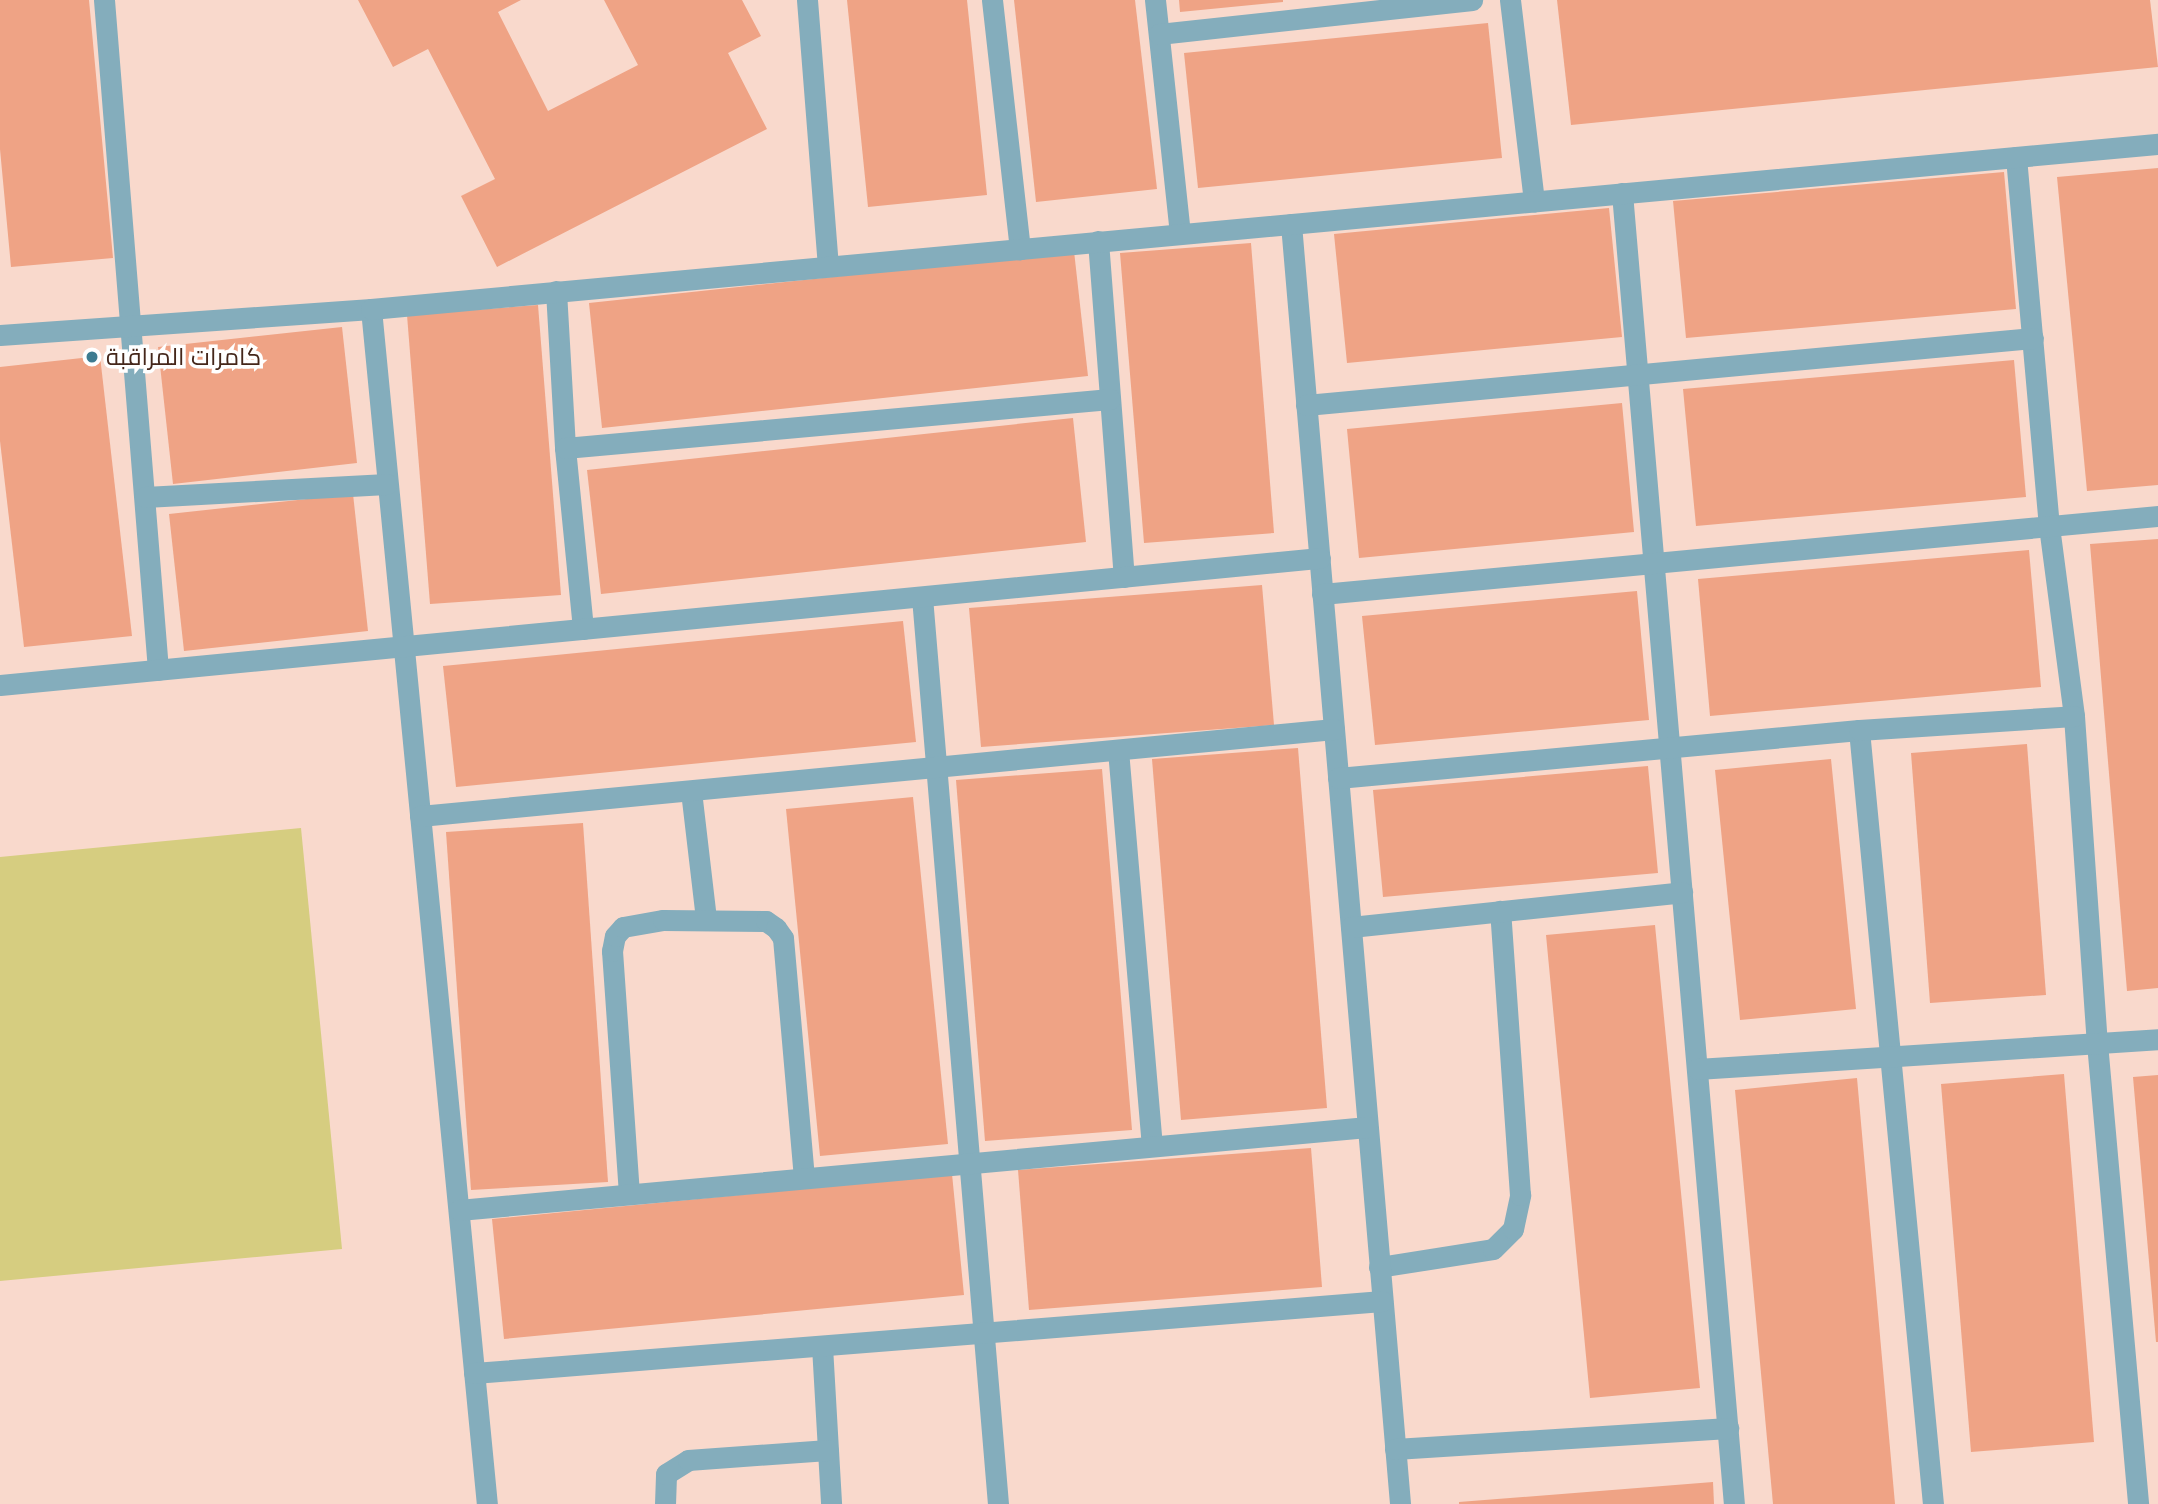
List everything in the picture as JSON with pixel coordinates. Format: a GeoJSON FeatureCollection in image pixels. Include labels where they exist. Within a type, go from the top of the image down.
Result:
{"type":"FeatureCollection","features":[{"type":"Feature","properties":{"kind":"street"},"geometry":{"type":"LineString","coordinates":[[104,0],[158,670]]}},
{"type":"Feature","properties":{"kind":"street"},"geometry":{"type":"LineString","coordinates":[[807,0],[828,266]]}},
{"type":"Feature","properties":{"kind":"street"},"geometry":{"type":"LineString","coordinates":[[992,0],[1020,249]]}},
{"type":"Feature","properties":{"kind":"street"},"geometry":{"type":"LineString","coordinates":[[1155,0],[1180,234]]}},
{"type":"Feature","properties":{"kind":"street"},"geometry":{"type":"LineString","coordinates":[[1159,34],[1472,0]]}},
{"type":"Feature","properties":{"kind":"street"},"geometry":{"type":"LineString","coordinates":[[1510,0],[1534,202]]}},
{"type":"Feature","properties":{"kind":"street"},"geometry":{"type":"LineString","coordinates":[[0,335],[371,309],[2158,144]]}},
{"type":"Feature","properties":{"kind":"street"},"geometry":{"type":"LineString","coordinates":[[2016,157],[2049,526],[2074,716],[2096,1043],[2138,1504]]}},
{"type":"Feature","properties":{"kind":"street"},"geometry":{"type":"LineString","coordinates":[[1622,193],[1734,1504]]}},
{"type":"Feature","properties":{"kind":"street"},"geometry":{"type":"LineString","coordinates":[[1291,224],[1400,1504]]}},
{"type":"Feature","properties":{"kind":"street"},"geometry":{"type":"LineString","coordinates":[[1098,242],[1124,577]]}},
{"type":"Feature","properties":{"kind":"street"},"geometry":{"type":"LineString","coordinates":[[556,291],[565,448],[583,629]]}},
{"type":"Feature","properties":{"kind":"street"},"geometry":{"type":"LineString","coordinates":[[371,309],[487,1504]]}},
{"type":"Feature","properties":{"kind":"street"},"geometry":{"type":"LineString","coordinates":[[1306,405],[2032,338]]}},
{"type":"Feature","properties":{"kind":"street"},"geometry":{"type":"LineString","coordinates":[[565,448],[1110,399]]}},
{"type":"Feature","properties":{"kind":"street"},"geometry":{"type":"LineString","coordinates":[[145,497],[387,484]]}},
{"type":"Feature","properties":{"kind":"street"},"geometry":{"type":"LineString","coordinates":[[1322,594],[2158,516]]}},
{"type":"Feature","properties":{"kind":"street"},"geometry":{"type":"LineString","coordinates":[[0,685],[1320,558]]}},
{"type":"Feature","properties":{"kind":"street"},"geometry":{"type":"LineString","coordinates":[[922,597],[998,1504]]}},
{"type":"Feature","properties":{"kind":"street"},"geometry":{"type":"LineString","coordinates":[[1338,778],[1858,730],[2074,716]]}},
{"type":"Feature","properties":{"kind":"street"},"geometry":{"type":"LineString","coordinates":[[420,816],[1334,729]]}},
{"type":"Feature","properties":{"kind":"street"},"geometry":{"type":"LineString","coordinates":[[1858,730],[1933,1504]]}},
{"type":"Feature","properties":{"kind":"street"},"geometry":{"type":"LineString","coordinates":[[1118,750],[1152,1146]]}},
{"type":"Feature","properties":{"kind":"street"},"geometry":{"type":"LineString","coordinates":[[691,791],[706,919]]}},
{"type":"Feature","properties":{"kind":"street"},"geometry":{"type":"LineString","coordinates":[[1351,927],[1682,892]]}},
{"type":"Feature","properties":{"kind":"street"},"geometry":{"type":"LineString","coordinates":[[1379,1267],[1493,1249],[1513,1229],[1520,1195],[1500,911]]}},
{"type":"Feature","properties":{"kind":"street"},"geometry":{"type":"LineString","coordinates":[[629,1195],[612,951],[615,936],[623,927],[663,920],[766,921],[776,928],[783,938],[804,1178]]}},
{"type":"Feature","properties":{"kind":"street"},"geometry":{"type":"LineString","coordinates":[[1697,1069],[2158,1038]]}},
{"type":"Feature","properties":{"kind":"street"},"geometry":{"type":"LineString","coordinates":[[459,1210],[1367,1127]]}},
{"type":"Feature","properties":{"kind":"street"},"geometry":{"type":"LineString","coordinates":[[474,1373],[1382,1301]]}},
{"type":"Feature","properties":{"kind":"street"},"geometry":{"type":"LineString","coordinates":[[822,1346],[831,1504]]}},
{"type":"Feature","properties":{"kind":"street"},"geometry":{"type":"LineString","coordinates":[[1395,1449],[1728,1428]]}},
{"type":"Feature","properties":{"kind":"street"},"geometry":{"type":"LineString","coordinates":[[665,1504],[666,1474],[688,1460],[828,1450]]}},
{"type":"Feature","properties":{"kind":"shaded area"},"geometry":{"type":"Polygon","coordinates":[[[301,828],[342,1249],[0,1281],[0,857],[301,828]]]}},
{"type":"Feature","properties":{"kind":"building"},"geometry":{"type":"Polygon","coordinates":[[[0,0],[89,0],[113,258],[11,267],[0,149],[0,0]]]}},
{"type":"Feature","properties":{"kind":"building"},"geometry":{"type":"Polygon","coordinates":[[[358,0],[521,0],[498,12],[548,111],[638,65],[604,0],[742,0],[761,36],[728,53],[767,129],[497,267],[461,196],[495,179],[428,49],[393,67],[358,0]]]}},
{"type":"Feature","properties":{"kind":"building"},"geometry":{"type":"Polygon","coordinates":[[[847,0],[967,0],[987,195],[868,207],[847,0]]]}},
{"type":"Feature","properties":{"kind":"building"},"geometry":{"type":"Polygon","coordinates":[[[1014,0],[1135,0],[1157,189],[1036,202],[1014,0]]]}},
{"type":"Feature","properties":{"kind":"building"},"geometry":{"type":"Polygon","coordinates":[[[1179,0],[1283,0],[1283,2],[1180,12],[1179,0]]]}},
{"type":"Feature","properties":{"kind":"building"},"geometry":{"type":"Polygon","coordinates":[[[1557,0],[2150,0],[2158,67],[1571,125],[1557,0]]]}},
{"type":"Feature","properties":{"kind":"building"},"geometry":{"type":"Polygon","coordinates":[[[1488,23],[1502,158],[1198,188],[1184,53],[1488,23]]]}},
{"type":"Feature","properties":{"kind":"building"},"geometry":{"type":"Polygon","coordinates":[[[2158,168],[2158,485],[2087,491],[2057,177],[2158,168]]]}},
{"type":"Feature","properties":{"kind":"building"},"geometry":{"type":"Polygon","coordinates":[[[2004,172],[2016,309],[1686,338],[1673,201],[2004,172]]]}},
{"type":"Feature","properties":{"kind":"building"},"geometry":{"type":"Polygon","coordinates":[[[1609,208],[1622,337],[1347,363],[1334,234],[1609,208]]]}},
{"type":"Feature","properties":{"kind":"building"},"geometry":{"type":"Polygon","coordinates":[[[1251,243],[1274,533],[1144,543],[1120,253],[1251,243]]]}},
{"type":"Feature","properties":{"kind":"building"},"geometry":{"type":"Polygon","coordinates":[[[1074,251],[1088,376],[602,428],[589,303],[1074,251]]]}},
{"type":"Feature","properties":{"kind":"building"},"geometry":{"type":"Polygon","coordinates":[[[538,305],[561,595],[430,604],[407,315],[538,305]]]}},
{"type":"Feature","properties":{"kind":"building"},"geometry":{"type":"Polygon","coordinates":[[[342,327],[357,463],[173,484],[158,347],[342,327]]]}},
{"type":"Feature","properties":{"kind":"building"},"geometry":{"type":"Polygon","coordinates":[[[100,356],[132,636],[24,647],[0,441],[0,367],[100,356]]]}},
{"type":"Feature","properties":{"kind":"building"},"geometry":{"type":"Polygon","coordinates":[[[2014,360],[2026,497],[1696,526],[1683,389],[2014,360]]]}},
{"type":"Feature","properties":{"kind":"building"},"geometry":{"type":"Polygon","coordinates":[[[1622,403],[1634,532],[1359,558],[1347,429],[1622,403]]]}},
{"type":"Feature","properties":{"kind":"building"},"geometry":{"type":"Polygon","coordinates":[[[1073,418],[1086,542],[601,594],[587,470],[1073,418]]]}},
{"type":"Feature","properties":{"kind":"building"},"geometry":{"type":"Polygon","coordinates":[[[353,494],[368,631],[184,651],[169,514],[353,494]]]}},
{"type":"Feature","properties":{"kind":"building"},"geometry":{"type":"Polygon","coordinates":[[[2158,539],[2158,988],[2127,991],[2090,544],[2158,539]]]}},
{"type":"Feature","properties":{"kind":"building"},"geometry":{"type":"Polygon","coordinates":[[[2029,550],[2041,687],[1710,716],[1698,579],[2029,550]]]}},
{"type":"Feature","properties":{"kind":"building"},"geometry":{"type":"Polygon","coordinates":[[[1262,585],[1274,725],[981,747],[969,608],[1262,585]]]}},
{"type":"Feature","properties":{"kind":"building"},"geometry":{"type":"Polygon","coordinates":[[[1637,591],[1649,720],[1375,745],[1362,616],[1637,591]]]}},
{"type":"Feature","properties":{"kind":"building"},"geometry":{"type":"Polygon","coordinates":[[[903,621],[916,742],[456,787],[443,666],[903,621]]]}},
{"type":"Feature","properties":{"kind":"building"},"geometry":{"type":"Polygon","coordinates":[[[2027,744],[2046,995],[1930,1003],[1911,753],[2027,744]]]}},
{"type":"Feature","properties":{"kind":"building"},"geometry":{"type":"Polygon","coordinates":[[[1298,748],[1327,1108],[1181,1120],[1152,759],[1298,748]]]}},
{"type":"Feature","properties":{"kind":"building"},"geometry":{"type":"Polygon","coordinates":[[[1831,759],[1856,1009],[1740,1020],[1715,770],[1831,759]]]}},
{"type":"Feature","properties":{"kind":"building"},"geometry":{"type":"Polygon","coordinates":[[[1648,766],[1658,873],[1383,897],[1373,790],[1648,766]]]}},
{"type":"Feature","properties":{"kind":"building"},"geometry":{"type":"Polygon","coordinates":[[[1102,769],[1132,1130],[985,1141],[956,780],[1102,769]]]}},
{"type":"Feature","properties":{"kind":"building"},"geometry":{"type":"Polygon","coordinates":[[[913,797],[948,1144],[820,1156],[786,809],[913,797]]]}},
{"type":"Feature","properties":{"kind":"building"},"geometry":{"type":"Polygon","coordinates":[[[583,823],[608,1182],[471,1190],[446,832],[583,823]]]}},
{"type":"Feature","properties":{"kind":"building"},"geometry":{"type":"Polygon","coordinates":[[[1655,925],[1700,1388],[1590,1398],[1546,935],[1655,925]]]}},
{"type":"Feature","properties":{"kind":"building"},"geometry":{"type":"Polygon","coordinates":[[[2064,1074],[2094,1442],[1971,1452],[1941,1084],[2064,1074]]]}},
{"type":"Feature","properties":{"kind":"building"},"geometry":{"type":"Polygon","coordinates":[[[2158,1075],[2158,1342],[2156,1342],[2133,1077],[2158,1075]]]}},
{"type":"Feature","properties":{"kind":"building"},"geometry":{"type":"Polygon","coordinates":[[[1857,1078],[1895,1504],[1773,1504],[1735,1090],[1857,1078]]]}},
{"type":"Feature","properties":{"kind":"building"},"geometry":{"type":"Polygon","coordinates":[[[1311,1148],[1322,1287],[1029,1310],[1018,1170],[1311,1148]]]}},
{"type":"Feature","properties":{"kind":"building"},"geometry":{"type":"Polygon","coordinates":[[[952,1174],[964,1295],[504,1339],[492,1219],[952,1174]]]}},
{"type":"Feature","properties":{"kind":"building"},"geometry":{"type":"Polygon","coordinates":[[[1713,1482],[1714,1504],[1459,1504],[1459,1502],[1713,1482]]]}},
{"type":"Feature","properties":{"kind":"place","name":"كامرات المراقبة"},"geometry":{"type":"Point","coordinates":[92,357]}}]}
